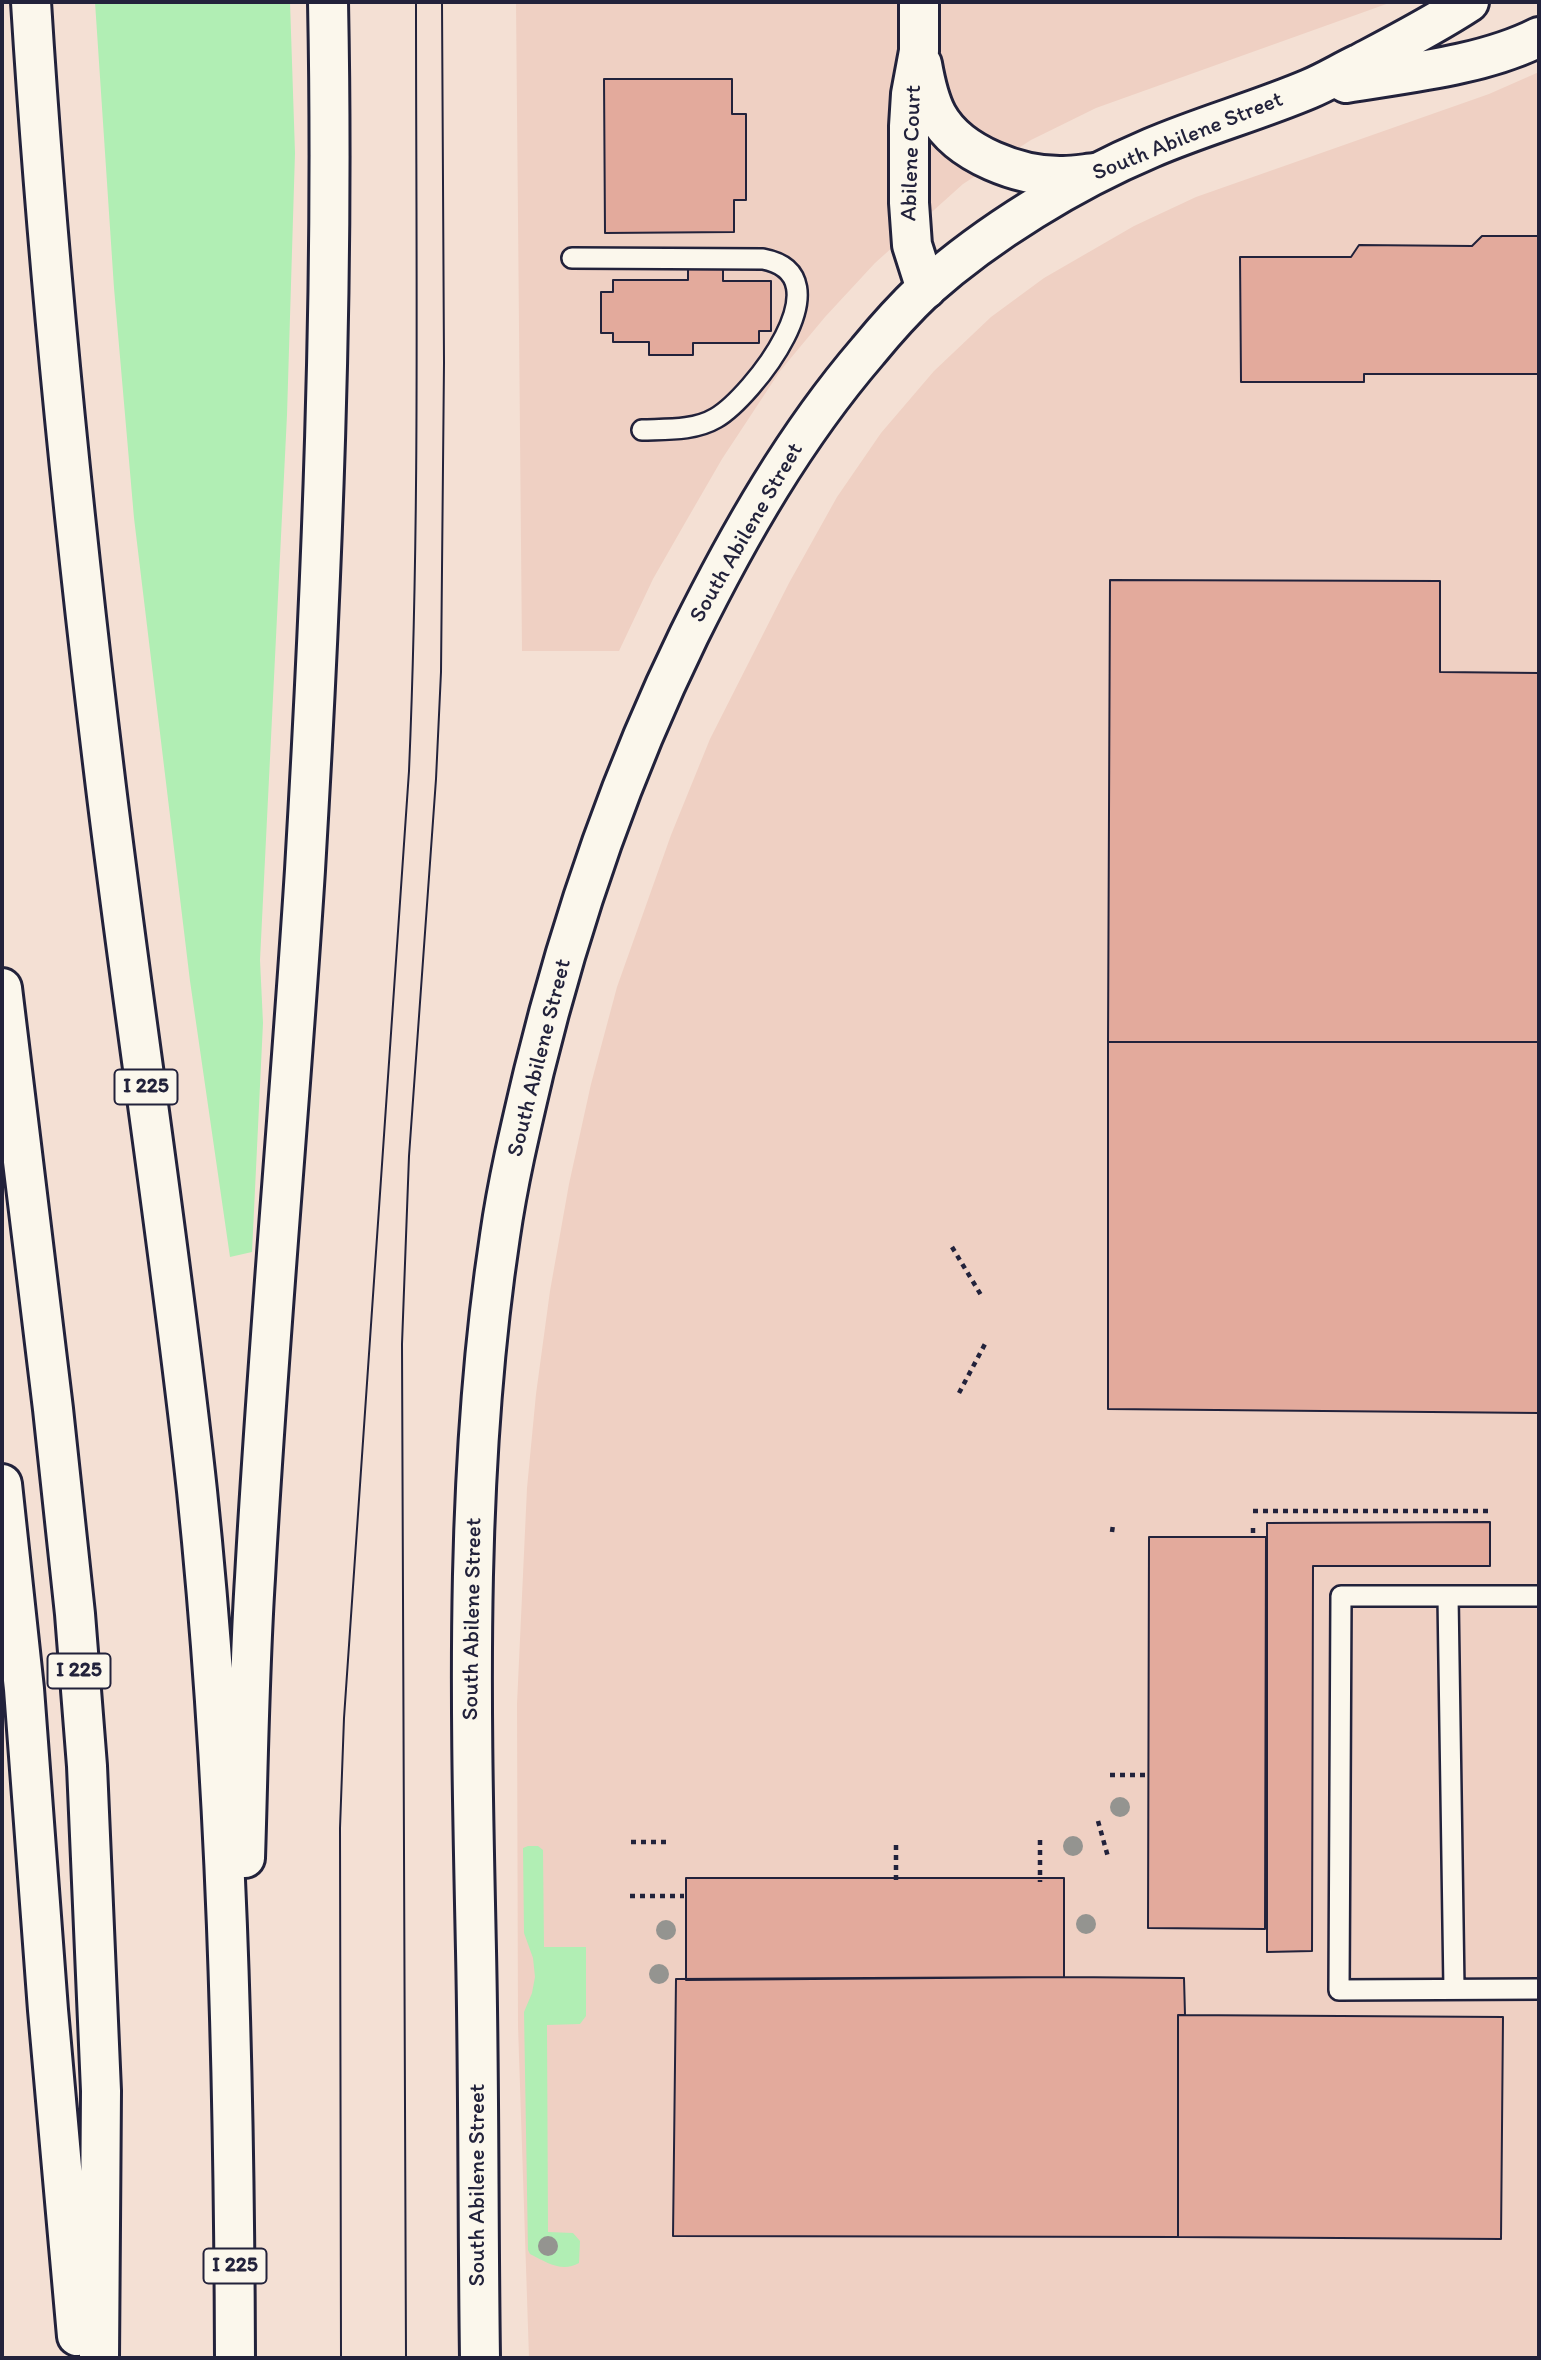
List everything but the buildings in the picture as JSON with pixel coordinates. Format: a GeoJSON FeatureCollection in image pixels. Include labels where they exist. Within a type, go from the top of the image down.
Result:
{"type":"FeatureCollection","features":[{"type":"Feature","properties":{"kind":"main road","name":"I 225"},"geometry":{"type":"LineString","coordinates":[[31,2],[61,376],[103,760],[170,1261],[203,1557],[223,1872],[234,2174],[235,2358]]}},
{"type":"Feature","properties":{"kind":"main road"},"geometry":{"type":"LineString","coordinates":[[234,2174],[255,1570],[304,874],[323,513],[329,275],[328,2]]}},
{"type":"Feature","properties":{"kind":"main road"},"geometry":{"type":"LineString","coordinates":[[919,2],[919,51]]}},
{"type":"Feature","properties":{"kind":"main road","name":"South Abilene Street"},"geometry":{"type":"LineString","coordinates":[[480,2358],[471,1659],[477,1435],[500,1231],[519,1132],[544,1030],[589,878],[628,770],[682,651],[734,550],[795,446],[858,362],[926,289],[1015,222],[1096,173],[1151,148],[1310,89],[1409,38],[1469,2]]}},
{"type":"Feature","properties":{"kind":"main road","name":"South Abilene Street"},"geometry":{"type":"LineString","coordinates":[[1310,89],[1441,66],[1510,49],[1539,37]]}},
{"type":"Feature","properties":{"kind":"main road","name":"Abilene Court"},"geometry":{"type":"LineString","coordinates":[[919,51],[930,100],[936,113],[956,139],[973,152],[1038,174],[1063,176],[1096,173]]}},
{"type":"Feature","properties":{"kind":"main road","name":"Abilene Court"},"geometry":{"type":"LineString","coordinates":[[919,51],[911,94],[909,203],[912,245],[926,289]]}},
{"type":"Feature","properties":{"kind":"main road","name":"I 225"},"geometry":{"type":"LineString","coordinates":[[2,988],[54,1409],[87,1766],[101,2091],[99,2358]]}},
{"type":"Feature","properties":{"kind":"main road"},"geometry":{"type":"LineString","coordinates":[[2,1484],[25,1702],[48,2010],[79,2358]]}},
{"type":"Feature","properties":{"kind":"lane"},"geometry":{"type":"LineString","coordinates":[[572,258],[763,259],[774,261],[786,269],[794,282],[798,299],[796,313],[788,331],[773,355],[727,411],[699,426],[642,430]]}},
{"type":"Feature","properties":{"kind":"lane"},"geometry":{"type":"LineString","coordinates":[[1539,1596],[1342,1596],[1339,1990],[1539,1989]]}},
{"type":"Feature","properties":{"kind":"lane"},"geometry":{"type":"LineString","coordinates":[[1448,1596],[1454,1989]]}},
{"type":"Feature","properties":{"kind":"path"},"geometry":{"type":"LineString","coordinates":[[952,1247],[981,1295]]}},
{"type":"Feature","properties":{"kind":"path"},"geometry":{"type":"LineString","coordinates":[[959,1393],[985,1344]]}},
{"type":"Feature","properties":{"kind":"path"},"geometry":{"type":"LineString","coordinates":[[1253,1511],[1489,1511]]}},
{"type":"Feature","properties":{"kind":"path"},"geometry":{"type":"LineString","coordinates":[[1112,1532],[1113,1525]]}},
{"type":"Feature","properties":{"kind":"path"},"geometry":{"type":"LineString","coordinates":[[1110,1775],[1147,1775]]}},
{"type":"Feature","properties":{"kind":"path"},"geometry":{"type":"LineString","coordinates":[[1098,1821],[1108,1857]]}},
{"type":"Feature","properties":{"kind":"path"},"geometry":{"type":"LineString","coordinates":[[1040,1840],[1040,1882]]}},
{"type":"Feature","properties":{"kind":"path"},"geometry":{"type":"LineString","coordinates":[[631,1842],[671,1842]]}},
{"type":"Feature","properties":{"kind":"path"},"geometry":{"type":"LineString","coordinates":[[896,1845],[896,1882]]}},
{"type":"Feature","properties":{"kind":"path"},"geometry":{"type":"LineString","coordinates":[[630,1896],[684,1896]]}},
{"type":"Feature","properties":{"kind":"shaded area"},"geometry":{"type":"Polygon","coordinates":[[[516,2],[1392,2],[1096,108],[1031,140],[963,184],[875,263],[780,371],[722,459],[685,523],[653,579],[619,651],[522,651],[516,2]]]}},
{"type":"Feature","properties":{"kind":"shaded area"},"geometry":{"type":"Polygon","coordinates":[[[1539,72],[1539,2358],[529,2358],[518,2026],[517,1704],[527,1488],[536,1394],[550,1291],[569,1184],[591,1084],[617,987],[671,835],[710,739],[789,583],[837,497],[881,433],[934,371],[991,317],[1044,278],[1134,226],[1196,197],[1489,94],[1539,72]]]}},
{"type":"Feature","properties":{"kind":"green space"},"geometry":{"type":"Polygon","coordinates":[[[95,2],[290,2],[295,153],[287,415],[260,960],[263,1023],[252,1252],[230,1257],[190,981],[134,518],[114,288],[95,2]]]}},
{"type":"Feature","properties":{"kind":"green space"},"geometry":{"type":"Polygon","coordinates":[[[538,1846],[543,1850],[544,1947],[586,1947],[586,2016],[580,2024],[547,2025],[548,2232],[573,2233],[580,2241],[579,2263],[566,2267],[548,2263],[530,2254],[528,2250],[524,2012],[535,1977],[533,1958],[524,1933],[523,1848],[538,1846]]]}},
{"type":"Feature","properties":{"kind":"tram line"},"geometry":{"type":"LineString","coordinates":[[341,2358],[340,1828],[344,1718],[409,771],[417,386],[416,2]]}},
{"type":"Feature","properties":{"kind":"tram line"},"geometry":{"type":"LineString","coordinates":[[406,2358],[402,1344],[409,1156],[441,672],[444,363],[442,2]]}}]}
